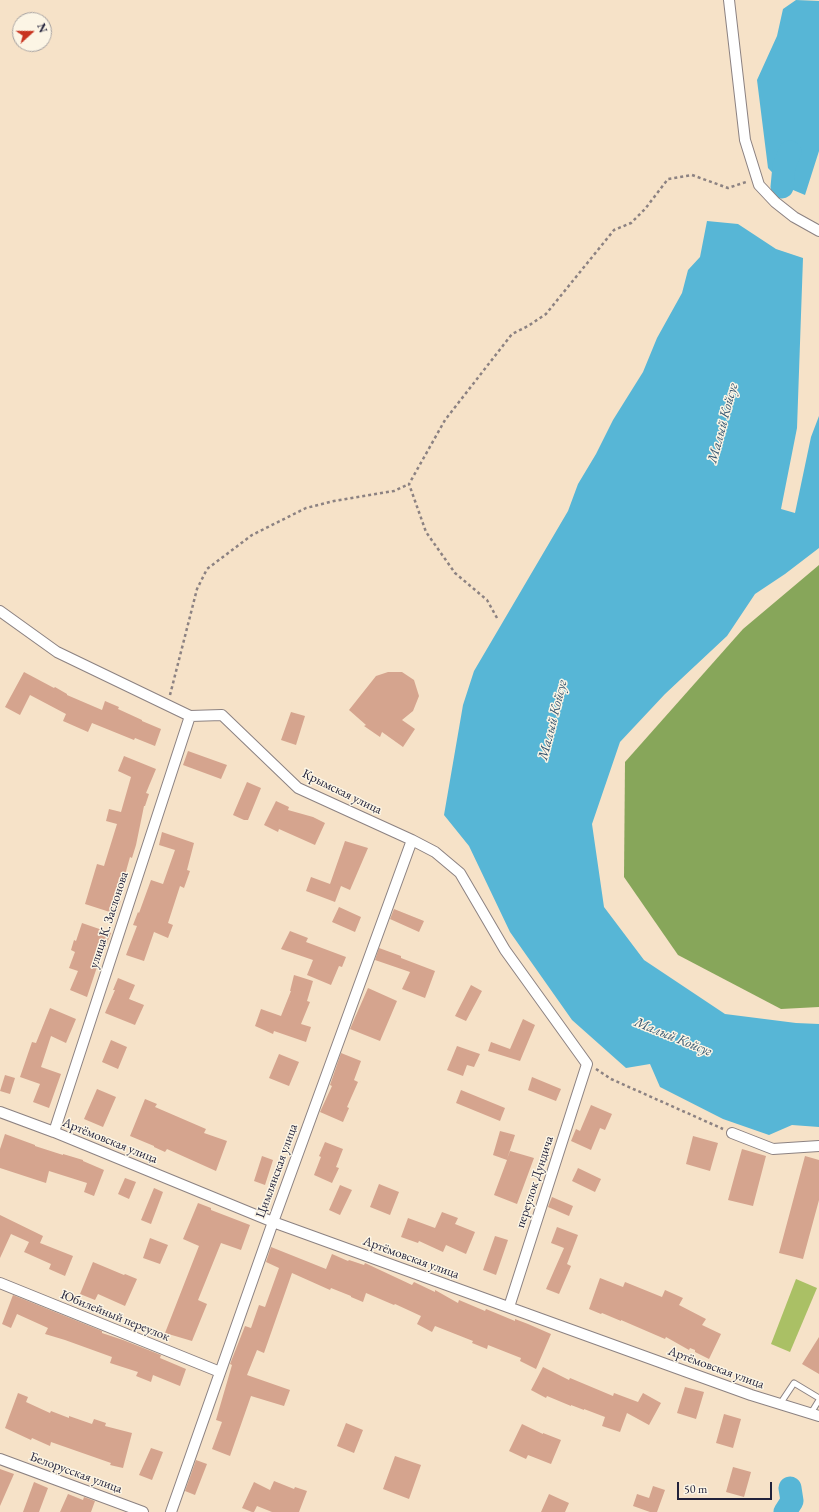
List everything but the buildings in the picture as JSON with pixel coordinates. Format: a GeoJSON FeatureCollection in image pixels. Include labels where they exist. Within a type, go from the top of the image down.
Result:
{"type":"FeatureCollection","features":[{"type":"Feature","properties":{"kind":"street"},"geometry":{"type":"LineString","coordinates":[[729,0],[745,140],[756,178],[759,185],[775,202],[794,217],[819,231]]}},
{"type":"Feature","properties":{"kind":"street","name":"Крымская улица"},"geometry":{"type":"LineString","coordinates":[[0,611],[57,652],[190,716],[222,715],[298,788],[435,852],[460,873],[504,950],[587,1064]]}},
{"type":"Feature","properties":{"kind":"street","name":"улица К. Заслонова"},"geometry":{"type":"LineString","coordinates":[[54,1132],[190,716]]}},
{"type":"Feature","properties":{"kind":"street","name":"Цимлянская улица"},"geometry":{"type":"LineString","coordinates":[[171,1512],[273,1222],[412,840]]}},
{"type":"Feature","properties":{"kind":"street","name":"переулок Дундича"},"geometry":{"type":"LineString","coordinates":[[509,1307],[587,1064]]}},
{"type":"Feature","properties":{"kind":"street","name":"Артёмовская улица"},"geometry":{"type":"LineString","coordinates":[[0,1112],[54,1132],[273,1222],[743,1392],[815,1415]]}},
{"type":"Feature","properties":{"kind":"street"},"geometry":{"type":"LineString","coordinates":[[732,1133],[773,1148],[819,1146]]}},
{"type":"Feature","properties":{"kind":"street","name":"Юбилейный переулок"},"geometry":{"type":"LineString","coordinates":[[0,1283],[220,1372]]}},
{"type":"Feature","properties":{"kind":"street","name":"Белорусская улица"},"geometry":{"type":"LineString","coordinates":[[0,1459],[143,1512]]}},
{"type":"Feature","properties":{"kind":"lane"},"geometry":{"type":"LineString","coordinates":[[780,1404],[794,1383],[819,1399],[815,1415]]}},
{"type":"Feature","properties":{"kind":"path"},"geometry":{"type":"LineString","coordinates":[[168,705],[197,589],[207,569],[252,535],[306,508],[334,501],[394,491],[409,484],[445,420],[512,334],[528,326],[546,314],[614,230],[631,223],[645,209],[668,179],[692,175],[728,188],[756,178]]}},
{"type":"Feature","properties":{"kind":"path"},"geometry":{"type":"LineString","coordinates":[[409,484],[426,532],[455,573],[487,600],[497,618]]}},
{"type":"Feature","properties":{"kind":"path"},"geometry":{"type":"LineString","coordinates":[[587,1064],[611,1079],[732,1133]]}},
{"type":"Feature","properties":{"kind":"green space"},"geometry":{"type":"Polygon","coordinates":[[[819,565],[819,1007],[781,1009],[678,955],[624,877],[625,762],[743,629],[819,565]]]}},
{"type":"Feature","properties":{"kind":"green space"},"geometry":{"type":"Polygon","coordinates":[[[796,1279],[817,1288],[790,1352],[771,1344],[796,1279]]]}},
{"type":"Feature","properties":{"kind":"water"},"geometry":{"type":"Polygon","coordinates":[[[796,0],[819,1],[819,151],[805,195],[786,187],[768,168],[757,80],[777,36],[783,9],[796,0]]]}},
{"type":"Feature","properties":{"kind":"water"},"geometry":{"type":"Polygon","coordinates":[[[707,221],[738,224],[776,249],[803,258],[797,428],[781,509],[795,513],[811,437],[819,416],[819,548],[785,574],[755,594],[727,636],[665,694],[620,742],[592,824],[604,907],[644,960],[725,1014],[796,1023],[819,1024],[819,1127],[792,1125],[769,1135],[723,1119],[660,1087],[650,1064],[626,1068],[572,1020],[510,932],[469,846],[444,815],[463,705],[474,671],[568,511],[578,484],[596,454],[613,420],[643,372],[657,338],[682,293],[688,270],[700,257],[707,221]]]}},
{"type":"Feature","properties":{"kind":"waterway","name":"Малый Койсуг"},"geometry":{"type":"LineString","coordinates":[[782,187],[784,166],[790,152]]}},
{"type":"Feature","properties":{"kind":"waterway"},"geometry":{"type":"LineString","coordinates":[[785,1512],[792,1501],[790,1488]]}}]}
